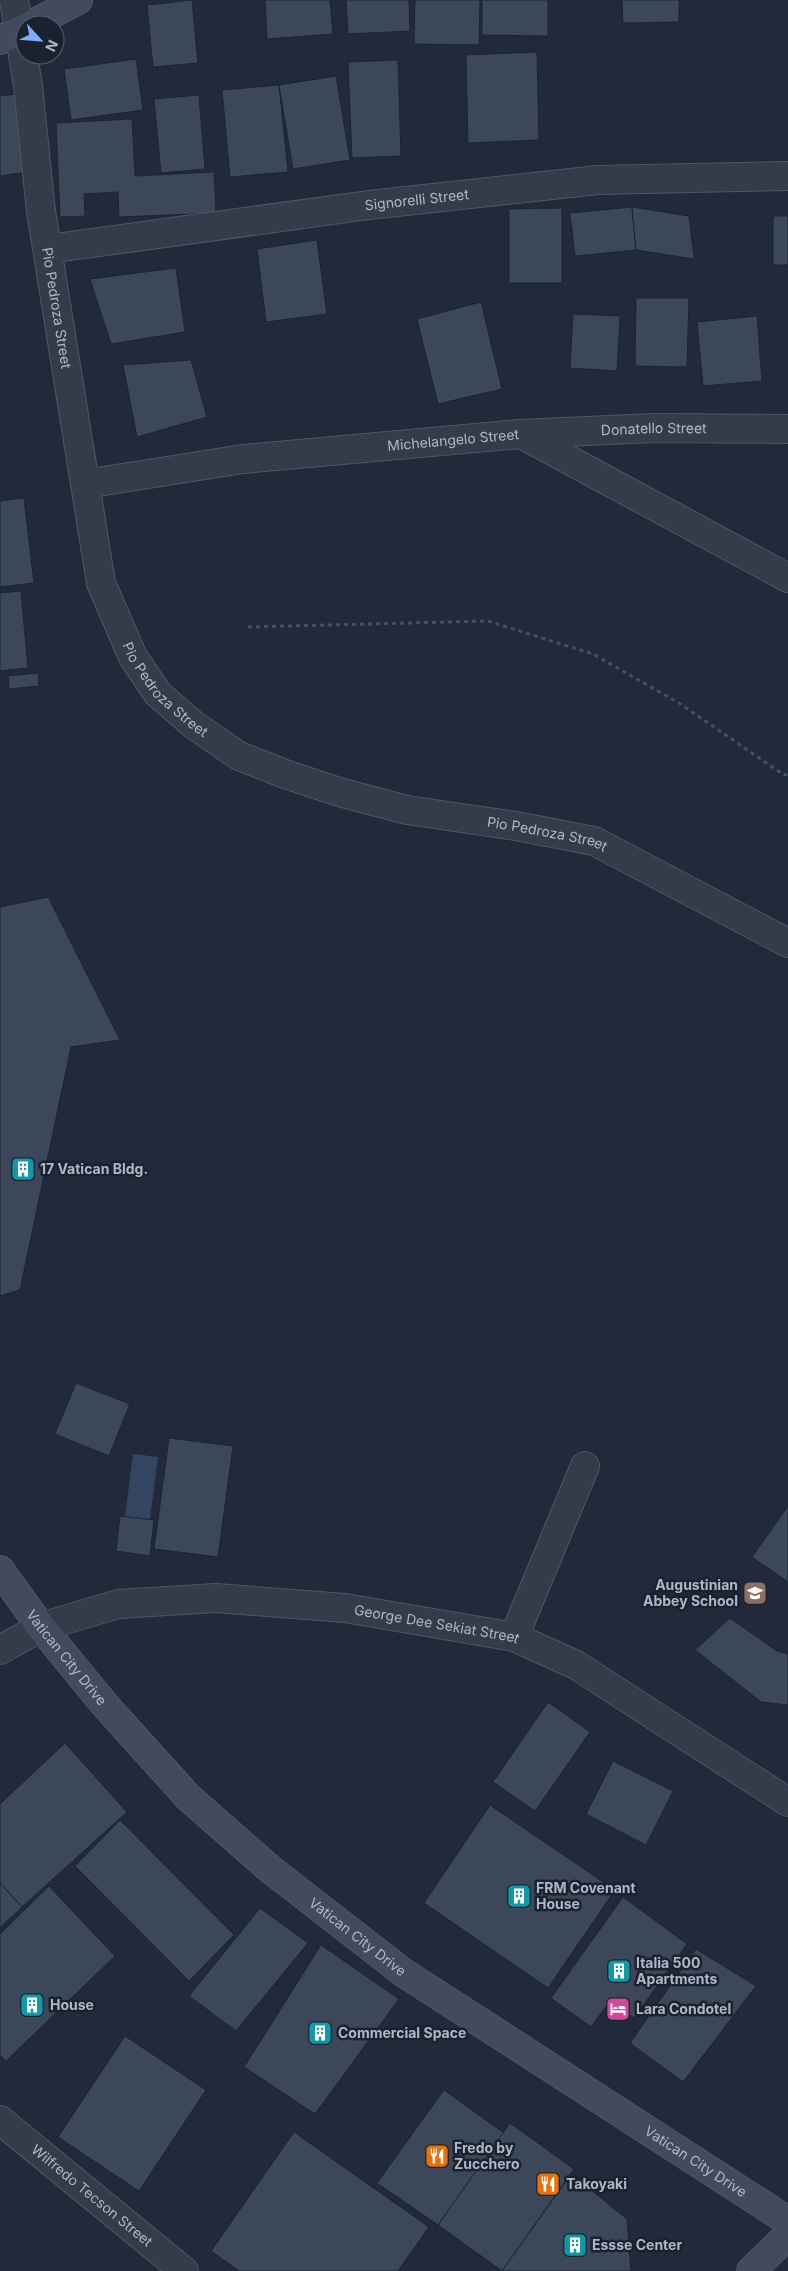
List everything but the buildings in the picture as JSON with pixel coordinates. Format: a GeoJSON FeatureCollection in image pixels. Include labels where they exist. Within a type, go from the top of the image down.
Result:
{"type":"FeatureCollection","features":[{"type":"Feature","properties":{"kind":"main road"},"geometry":{"type":"LineString","coordinates":[[49,15],[78,0]]}},
{"type":"Feature","properties":{"kind":"main road","name":"Vatican City Drive"},"geometry":{"type":"LineString","coordinates":[[0,1570],[41,1627],[105,1704],[188,1797],[270,1869],[404,1973],[788,2221]]}},
{"type":"Feature","properties":{"kind":"main road"},"geometry":{"type":"LineString","coordinates":[[750,2271],[788,2235]]}},
{"type":"Feature","properties":{"kind":"street","name":"Pio Pedroza Street"},"geometry":{"type":"LineString","coordinates":[[14,0],[16,15]]}},
{"type":"Feature","properties":{"kind":"street","name":"Pio Pedroza Street"},"geometry":{"type":"LineString","coordinates":[[23,65],[41,211],[101,584],[133,657],[158,694],[194,725],[239,756],[294,777],[407,810],[516,826],[594,841],[788,943]]}},
{"type":"Feature","properties":{"kind":"street","name":"Signorelli Street"},"geometry":{"type":"LineString","coordinates":[[48,249],[369,205],[598,180],[788,176]]}},
{"type":"Feature","properties":{"kind":"street","name":"Donatello Street"},"geometry":{"type":"LineString","coordinates":[[520,434],[653,428],[788,428]]}},
{"type":"Feature","properties":{"kind":"street","name":"Michelangelo Street"},"geometry":{"type":"LineString","coordinates":[[85,484],[243,459],[520,434],[788,578]]}},
{"type":"Feature","properties":{"kind":"street"},"geometry":{"type":"LineString","coordinates":[[514,1637],[585,1466]]}},
{"type":"Feature","properties":{"kind":"street","name":"George Dee Sekiat Street"},"geometry":{"type":"LineString","coordinates":[[0,1650],[41,1627],[118,1604],[216,1598],[345,1608],[514,1637],[576,1665],[785,1795]]}},
{"type":"Feature","properties":{"kind":"street","name":"Wilfredo Tecson Street"},"geometry":{"type":"LineString","coordinates":[[0,2120],[184,2271]]}},
{"type":"Feature","properties":{"kind":"path"},"geometry":{"type":"LineString","coordinates":[[248,627],[488,621],[593,654],[679,703],[784,775],[788,774]]}},
{"type":"Feature","properties":{"kind":"water"},"geometry":{"type":"Polygon","coordinates":[[[133,1454],[158,1457],[150,1519],[125,1517],[133,1454]]]}},
{"type":"Feature","properties":{"kind":"place","name":"17 Vatican Bldg."},"geometry":{"type":"Point","coordinates":[23,1169]}},
{"type":"Feature","properties":{"kind":"place","name":"Augustinian Abbey School"},"geometry":{"type":"Point","coordinates":[755,1593]}},
{"type":"Feature","properties":{"kind":"place","name":"FRM Covenant House"},"geometry":{"type":"Point","coordinates":[519,1896]}},
{"type":"Feature","properties":{"kind":"place","name":"Italia 500 Apartments"},"geometry":{"type":"Point","coordinates":[619,1971]}},
{"type":"Feature","properties":{"kind":"place","name":"House"},"geometry":{"type":"Point","coordinates":[32,2005]}},
{"type":"Feature","properties":{"kind":"place","name":"Lara Condotel"},"geometry":{"type":"Point","coordinates":[618,2009]}},
{"type":"Feature","properties":{"kind":"place","name":"Commercial Space"},"geometry":{"type":"Point","coordinates":[320,2033]}},
{"type":"Feature","properties":{"kind":"place","name":"Fredo by Zucchero"},"geometry":{"type":"Point","coordinates":[437,2156]}},
{"type":"Feature","properties":{"kind":"place","name":"Takoyaki"},"geometry":{"type":"Point","coordinates":[548,2184]}},
{"type":"Feature","properties":{"kind":"place","name":"Essse Center"},"geometry":{"type":"Point","coordinates":[575,2245]}}]}
